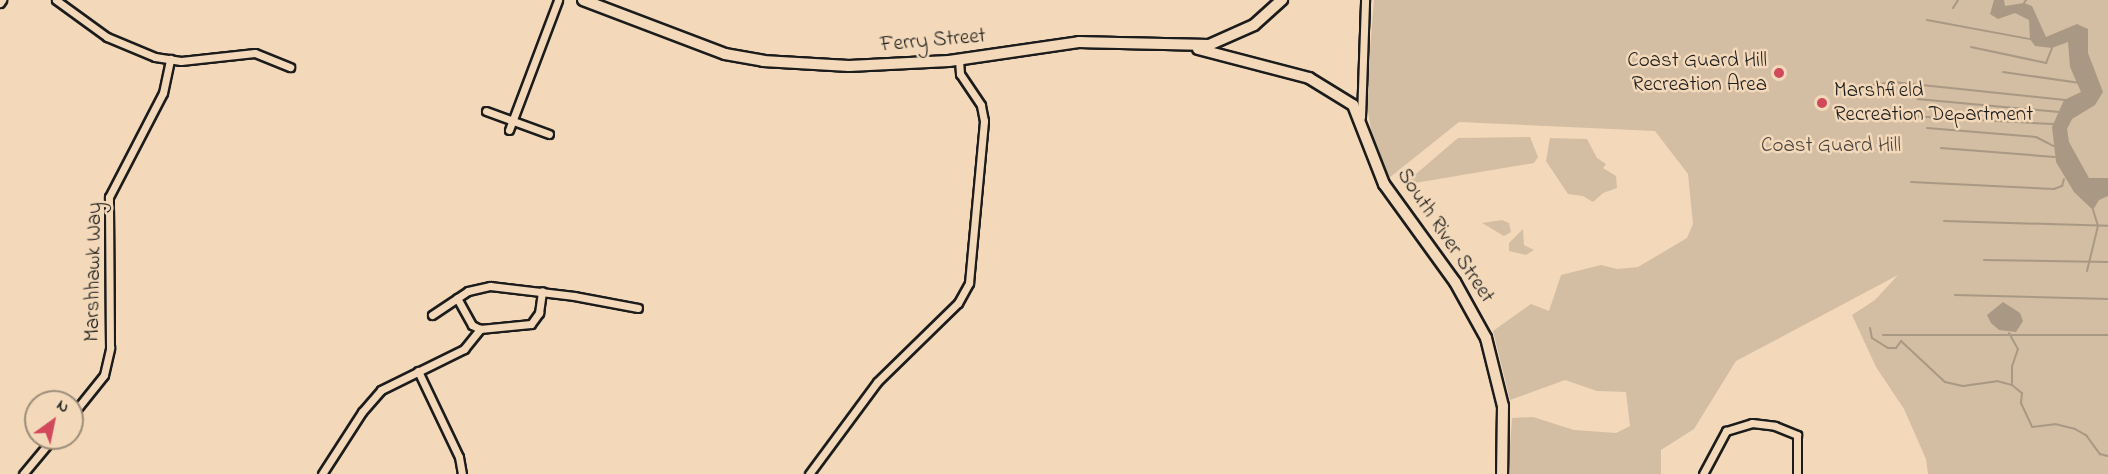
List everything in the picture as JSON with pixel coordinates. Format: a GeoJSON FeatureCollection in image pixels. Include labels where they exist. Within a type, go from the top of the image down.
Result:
{"type":"FeatureCollection","features":[{"type":"Feature","properties":{"kind":"street"},"geometry":{"type":"LineString","coordinates":[[56,0],[117,42],[170,59],[204,60],[255,53],[290,67]]}},
{"type":"Feature","properties":{"kind":"street"},"geometry":{"type":"LineString","coordinates":[[509,130],[558,0]]}},
{"type":"Feature","properties":{"kind":"street","name":"Ferry Street"},"geometry":{"type":"LineString","coordinates":[[583,0],[684,41],[745,58],[849,66],[959,60],[1079,42],[1189,47],[1238,34],[1282,0]]}},
{"type":"Feature","properties":{"kind":"street","name":"South River Street"},"geometry":{"type":"LineString","coordinates":[[1362,126],[1365,0]]}},
{"type":"Feature","properties":{"kind":"street","name":"South River Street"},"geometry":{"type":"LineString","coordinates":[[1189,47],[1320,82],[1353,105],[1384,184],[1455,282],[1486,338],[1503,406],[1502,474]]}},
{"type":"Feature","properties":{"kind":"street","name":"Marshhawk Way"},"geometry":{"type":"LineString","coordinates":[[84,400],[104,375],[110,348],[109,197],[163,93],[170,59]]}},
{"type":"Feature","properties":{"kind":"street"},"geometry":{"type":"LineString","coordinates":[[809,474],[877,382],[958,303],[969,283],[984,121],[981,105],[960,74],[959,60]]}},
{"type":"Feature","properties":{"kind":"street"},"geometry":{"type":"LineString","coordinates":[[486,111],[549,134]]}},
{"type":"Feature","properties":{"kind":"street"},"geometry":{"type":"LineString","coordinates":[[432,315],[457,298],[490,286],[542,291],[638,308]]}},
{"type":"Feature","properties":{"kind":"street"},"geometry":{"type":"LineString","coordinates":[[457,298],[472,325],[480,329],[531,324],[539,313],[542,291]]}},
{"type":"Feature","properties":{"kind":"street"},"geometry":{"type":"LineString","coordinates":[[322,474],[362,412],[381,390],[464,349],[480,329]]}},
{"type":"Feature","properties":{"kind":"street"},"geometry":{"type":"LineString","coordinates":[[418,371],[459,457],[462,474]]}},
{"type":"Feature","properties":{"kind":"street"},"geometry":{"type":"LineString","coordinates":[[1703,474],[1725,431],[1752,423],[1775,426],[1797,435],[1797,474]]}},
{"type":"Feature","properties":{"kind":"street"},"geometry":{"type":"LineString","coordinates":[[23,474],[43,450]]}},
{"type":"Feature","properties":{"kind":"green space","name":"Coast Guard Hill"},"geometry":{"type":"Polygon","coordinates":[[[1374,0],[2108,0],[2108,474],[1928,474],[1926,459],[1904,409],[1876,367],[1852,315],[1875,300],[1898,275],[1736,361],[1694,429],[1661,450],[1661,474],[1508,474],[1512,418],[1533,417],[1574,430],[1616,433],[1630,426],[1626,392],[1597,391],[1565,380],[1510,400],[1493,331],[1531,304],[1549,311],[1561,275],[1601,265],[1617,269],[1638,267],[1687,238],[1693,224],[1688,174],[1655,131],[1459,122],[1389,178],[1372,136],[1366,99],[1374,0]]]}},
{"type":"Feature","properties":{"kind":"green space"},"geometry":{"type":"Polygon","coordinates":[[[1530,137],[1538,157],[1534,163],[1403,185],[1458,138],[1530,137]]]}},
{"type":"Feature","properties":{"kind":"green space"},"geometry":{"type":"Polygon","coordinates":[[[1550,138],[1587,139],[1597,158],[1606,164],[1603,168],[1616,176],[1617,188],[1603,193],[1593,202],[1583,196],[1568,194],[1546,161],[1550,138]]]}},
{"type":"Feature","properties":{"kind":"green space"},"geometry":{"type":"Polygon","coordinates":[[[1502,220],[1509,223],[1511,232],[1504,236],[1482,223],[1502,220]]]}},
{"type":"Feature","properties":{"kind":"green space"},"geometry":{"type":"Polygon","coordinates":[[[1523,229],[1524,245],[1534,250],[1526,255],[1509,251],[1509,243],[1523,229]]]}},
{"type":"Feature","properties":{"kind":"shaded area"},"geometry":{"type":"Polygon","coordinates":[[[1994,0],[2004,0],[2005,6],[2024,3],[2032,6],[2046,37],[2077,24],[2088,29],[2088,53],[2103,92],[2095,105],[2072,119],[2067,129],[2069,142],[2089,178],[2108,178],[2108,196],[2099,200],[2093,210],[2074,192],[2056,162],[2052,127],[2064,100],[2081,92],[2070,67],[2068,42],[2052,48],[2035,46],[2030,39],[2029,20],[2015,13],[1998,19],[1990,14],[1994,0]]]}},
{"type":"Feature","properties":{"kind":"shaded area"},"geometry":{"type":"Polygon","coordinates":[[[2003,302],[2020,313],[2023,321],[2016,332],[1999,330],[1991,323],[1987,315],[2003,302]]]}},
{"type":"Feature","properties":{"kind":"waterway"},"geometry":{"type":"LineString","coordinates":[[1953,8],[1958,0]]}},
{"type":"Feature","properties":{"kind":"waterway"},"geometry":{"type":"LineString","coordinates":[[1927,20],[2030,39]]}},
{"type":"Feature","properties":{"kind":"waterway"},"geometry":{"type":"LineString","coordinates":[[1971,47],[2046,63],[2052,48]]}},
{"type":"Feature","properties":{"kind":"waterway"},"geometry":{"type":"LineString","coordinates":[[2003,72],[2080,83]]}},
{"type":"Feature","properties":{"kind":"waterway"},"geometry":{"type":"LineString","coordinates":[[1855,88],[1893,82],[2065,100]]}},
{"type":"Feature","properties":{"kind":"waterway"},"geometry":{"type":"LineString","coordinates":[[1917,99],[2059,112]]}},
{"type":"Feature","properties":{"kind":"waterway"},"geometry":{"type":"LineString","coordinates":[[1909,116],[2053,124]]}},
{"type":"Feature","properties":{"kind":"waterway"},"geometry":{"type":"LineString","coordinates":[[1927,128],[2036,137],[2054,146]]}},
{"type":"Feature","properties":{"kind":"waterway"},"geometry":{"type":"LineString","coordinates":[[1941,148],[2055,157]]}},
{"type":"Feature","properties":{"kind":"waterway"},"geometry":{"type":"LineString","coordinates":[[1911,182],[2054,189],[2062,186],[2064,179]]}},
{"type":"Feature","properties":{"kind":"waterway"},"geometry":{"type":"LineString","coordinates":[[2087,271],[2098,226],[2093,210]]}},
{"type":"Feature","properties":{"kind":"waterway"},"geometry":{"type":"LineString","coordinates":[[1944,221],[2108,226]]}},
{"type":"Feature","properties":{"kind":"waterway"},"geometry":{"type":"LineString","coordinates":[[1984,260],[2108,262]]}},
{"type":"Feature","properties":{"kind":"waterway"},"geometry":{"type":"LineString","coordinates":[[1955,295],[2108,299]]}},
{"type":"Feature","properties":{"kind":"waterway"},"geometry":{"type":"LineString","coordinates":[[1870,328],[1872,338],[1888,348],[1896,348],[1901,341],[1945,382],[1963,386],[1997,381],[2012,385],[2022,393],[2021,403],[2032,427],[2055,424],[2075,429],[2086,435],[2100,454],[2108,456]]}},
{"type":"Feature","properties":{"kind":"waterway"},"geometry":{"type":"LineString","coordinates":[[2009,333],[2018,349],[2012,366],[2012,383]]}},
{"type":"Feature","properties":{"kind":"waterway"},"geometry":{"type":"LineString","coordinates":[[1883,335],[2108,335]]}},
{"type":"Feature","properties":{"kind":"place","name":"Coast Guard Hill Recreation Area"},"geometry":{"type":"Point","coordinates":[1779,73]}},
{"type":"Feature","properties":{"kind":"place","name":"Marshfield Recreation Department"},"geometry":{"type":"Point","coordinates":[1822,103]}}]}
